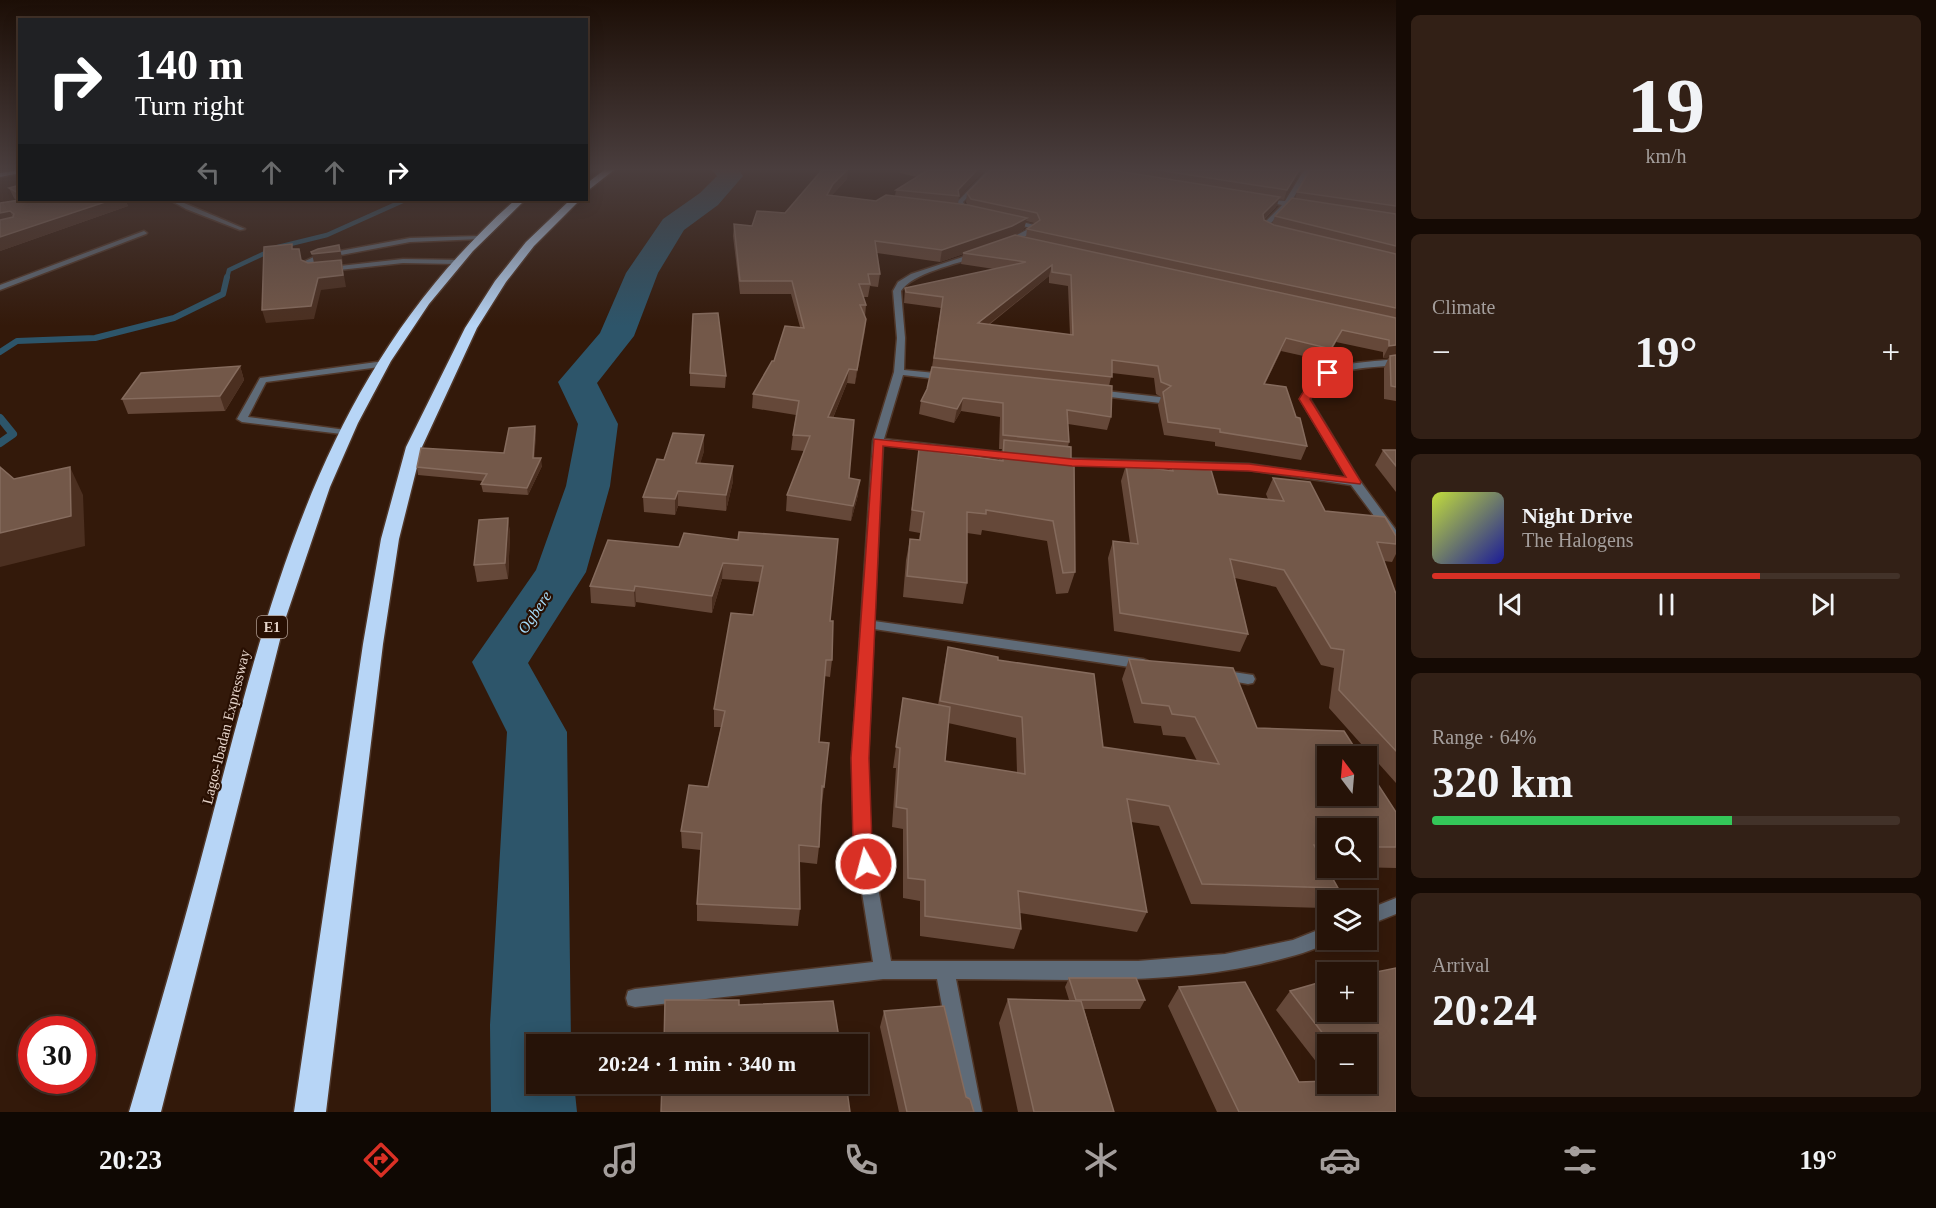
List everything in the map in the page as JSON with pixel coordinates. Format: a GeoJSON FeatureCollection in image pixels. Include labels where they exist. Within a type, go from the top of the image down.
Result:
{"type":"FeatureCollection","features":[{"type":"Feature","properties":{"kind":"highway","name":"Lagos-Ibadan Expressway"},"geometry":{"type":"LineString","coordinates":[[145,1112],[203,900],[265,651],[301,536],[333,456],[384,364],[424,301],[457,262],[496,222]]}},
{"type":"Feature","properties":{"kind":"highway"},"geometry":{"type":"LineString","coordinates":[[310,1112],[373,644],[390,539],[414,447],[471,328],[501,282],[530,244],[553,222]]}},
{"type":"Feature","properties":{"kind":"street"},"geometry":{"type":"LineString","coordinates":[[225,222],[242,229]]}},
{"type":"Feature","properties":{"kind":"street"},"geometry":{"type":"LineString","coordinates":[[1002,245],[1034,229],[1032,226],[1013,222]]}},
{"type":"Feature","properties":{"kind":"street"},"geometry":{"type":"LineString","coordinates":[[1268,222],[1263,227],[1273,232]]}},
{"type":"Feature","properties":{"kind":"street"},"geometry":{"type":"LineString","coordinates":[[0,288],[144,233]]}},
{"type":"Feature","properties":{"kind":"street"},"geometry":{"type":"LineString","coordinates":[[457,262],[403,261],[312,271],[307,265],[309,260],[318,257],[399,242],[479,238]]}},
{"type":"Feature","properties":{"kind":"street"},"geometry":{"type":"LineString","coordinates":[[1013,241],[1025,244]]}},
{"type":"Feature","properties":{"kind":"street"},"geometry":{"type":"LineString","coordinates":[[399,242],[403,261]]}},
{"type":"Feature","properties":{"kind":"street"},"geometry":{"type":"LineString","coordinates":[[883,970],[862,843],[860,758],[878,441],[899,372],[901,338],[897,291],[901,284],[914,276],[980,253]]}},
{"type":"Feature","properties":{"kind":"street"},"geometry":{"type":"LineString","coordinates":[[1396,362],[1337,369],[1328,373],[1308,392],[1305,399],[1355,482],[1396,538]]}},
{"type":"Feature","properties":{"kind":"street"},"geometry":{"type":"LineString","coordinates":[[346,433],[242,419],[263,380],[384,364]]}},
{"type":"Feature","properties":{"kind":"street"},"geometry":{"type":"LineString","coordinates":[[899,372],[958,379]]}},
{"type":"Feature","properties":{"kind":"street"},"geometry":{"type":"LineString","coordinates":[[1089,393],[1160,400]]}},
{"type":"Feature","properties":{"kind":"street"},"geometry":{"type":"LineString","coordinates":[[878,441],[1029,459]]}},
{"type":"Feature","properties":{"kind":"street"},"geometry":{"type":"LineString","coordinates":[[1051,461],[1249,468],[1355,482]]}},
{"type":"Feature","properties":{"kind":"street"},"geometry":{"type":"LineString","coordinates":[[868,624],[1153,665]]}},
{"type":"Feature","properties":{"kind":"street"},"geometry":{"type":"LineString","coordinates":[[1200,672],[1248,679]]}},
{"type":"Feature","properties":{"kind":"street"},"geometry":{"type":"LineString","coordinates":[[1377,914],[1396,906]]}},
{"type":"Feature","properties":{"kind":"street"},"geometry":{"type":"LineString","coordinates":[[635,998],[883,970],[1138,970],[1225,963],[1293,948],[1317,938]]}},
{"type":"Feature","properties":{"kind":"street"},"geometry":{"type":"LineString","coordinates":[[945,971],[972,1112]]}},
{"type":"Feature","properties":{"kind":"building"},"geometry":{"type":"Polygon","coordinates":[[[0,222],[45,222],[0,237],[0,222]]]}},
{"type":"Feature","properties":{"kind":"building"},"geometry":{"type":"Polygon","coordinates":[[[753,222],[1020,222],[942,250],[875,241],[880,274],[868,274],[870,284],[859,284],[866,305],[860,305],[866,319],[857,370],[849,369],[828,417],[854,420],[849,478],[860,480],[853,506],[787,495],[810,436],[793,435],[799,401],[753,394],[774,361],[785,326],[804,328],[792,281],[740,281],[734,224],[752,226],[753,222]]]}},
{"type":"Feature","properties":{"kind":"building"},"geometry":{"type":"Polygon","coordinates":[[[1037,222],[1268,222],[1396,254],[1396,308],[1027,229],[1037,222]]]}},
{"type":"Feature","properties":{"kind":"building"},"geometry":{"type":"Polygon","coordinates":[[[1299,222],[1396,222],[1396,246],[1299,222]]]}},
{"type":"Feature","properties":{"kind":"building"},"geometry":{"type":"Polygon","coordinates":[[[1015,235],[1396,318],[1396,345],[1389,346],[1389,340],[1342,330],[1331,349],[1286,338],[1264,384],[1286,387],[1296,417],[1300,418],[1307,446],[1220,432],[1220,429],[1168,422],[1163,392],[1171,386],[1161,382],[1158,366],[1112,360],[1112,377],[934,358],[943,297],[906,292],[905,288],[1026,262],[963,253],[1015,235]],[[1052,265],[978,323],[1073,335],[1071,275],[1052,272],[1052,265]]]}},
{"type":"Feature","properties":{"kind":"building"},"geometry":{"type":"Polygon","coordinates":[[[292,244],[292,249],[299,249],[301,260],[308,263],[341,260],[343,275],[318,278],[311,306],[262,310],[264,247],[292,244]]]}},
{"type":"Feature","properties":{"kind":"building"},"geometry":{"type":"Polygon","coordinates":[[[339,245],[340,251],[312,254],[311,252],[318,249],[339,245]]]}},
{"type":"Feature","properties":{"kind":"building"},"geometry":{"type":"Polygon","coordinates":[[[718,313],[726,376],[690,373],[693,314],[718,313]]]}},
{"type":"Feature","properties":{"kind":"building"},"geometry":{"type":"Polygon","coordinates":[[[1396,355],[1396,387],[1391,386],[1390,356],[1396,355]]]}},
{"type":"Feature","properties":{"kind":"building"},"geometry":{"type":"Polygon","coordinates":[[[240,366],[220,396],[122,399],[141,373],[240,366]]]}},
{"type":"Feature","properties":{"kind":"building"},"geometry":{"type":"Polygon","coordinates":[[[932,367],[1112,386],[1111,417],[1067,410],[1069,442],[1003,435],[1003,403],[963,398],[957,409],[921,401],[927,389],[932,367]]]}},
{"type":"Feature","properties":{"kind":"building"},"geometry":{"type":"Polygon","coordinates":[[[535,426],[533,458],[541,458],[527,488],[481,484],[487,474],[417,467],[421,448],[504,453],[509,428],[535,426]]]}},
{"type":"Feature","properties":{"kind":"building"},"geometry":{"type":"Polygon","coordinates":[[[673,433],[704,435],[696,463],[733,466],[726,495],[678,491],[675,499],[643,497],[657,459],[664,460],[673,433]]]}},
{"type":"Feature","properties":{"kind":"building"},"geometry":{"type":"Polygon","coordinates":[[[1004,440],[1071,447],[1071,460],[1074,460],[1075,572],[1063,573],[1053,521],[986,510],[986,514],[967,512],[967,583],[907,576],[910,539],[920,540],[924,512],[912,510],[919,449],[1003,461],[1004,440]]]}},
{"type":"Feature","properties":{"kind":"building"},"geometry":{"type":"Polygon","coordinates":[[[1383,450],[1396,450],[1396,466],[1383,450]]]}},
{"type":"Feature","properties":{"kind":"building"},"geometry":{"type":"Polygon","coordinates":[[[1126,465],[1173,471],[1172,465],[1211,470],[1218,494],[1284,501],[1273,478],[1310,482],[1325,511],[1385,517],[1396,536],[1396,544],[1377,542],[1396,594],[1396,751],[1339,690],[1344,650],[1331,648],[1284,570],[1230,559],[1248,634],[1120,613],[1113,541],[1138,544],[1126,465]]]}},
{"type":"Feature","properties":{"kind":"building"},"geometry":{"type":"Polygon","coordinates":[[[0,467],[14,479],[70,467],[71,516],[0,533],[0,467]]]}},
{"type":"Feature","properties":{"kind":"building"},"geometry":{"type":"Polygon","coordinates":[[[508,518],[505,563],[474,565],[479,520],[508,518]]]}},
{"type":"Feature","properties":{"kind":"building"},"geometry":{"type":"Polygon","coordinates":[[[739,532],[838,539],[830,621],[833,621],[832,660],[826,660],[819,742],[829,743],[824,787],[822,786],[819,847],[799,845],[800,909],[697,904],[702,833],[681,831],[689,785],[708,787],[725,711],[714,709],[731,613],[753,615],[763,566],[723,563],[712,596],[635,586],[634,591],[590,586],[608,540],[679,547],[684,533],[738,540],[739,532]]]}},
{"type":"Feature","properties":{"kind":"building"},"geometry":{"type":"Polygon","coordinates":[[[948,647],[998,657],[998,660],[1094,674],[1103,747],[1219,764],[1195,717],[1172,714],[1169,706],[1142,703],[1129,659],[1233,668],[1257,728],[1344,731],[1354,746],[1317,746],[1317,806],[1377,806],[1377,783],[1396,812],[1396,847],[1377,847],[1377,818],[1317,818],[1317,845],[1314,845],[1317,850],[1317,878],[1332,878],[1338,888],[1202,884],[1169,806],[1127,799],[1147,912],[1018,891],[1021,929],[925,916],[925,880],[908,878],[907,809],[896,807],[900,748],[896,747],[903,698],[950,707],[945,761],[1025,774],[1022,717],[940,701],[948,647]]]}},
{"type":"Feature","properties":{"kind":"building"},"geometry":{"type":"Polygon","coordinates":[[[1396,968],[1396,1112],[1239,1112],[1179,987],[1245,982],[1299,1082],[1317,1081],[1317,1094],[1377,1094],[1377,1034],[1323,1034],[1290,991],[1317,983],[1317,1022],[1377,1022],[1377,972],[1396,968]]]}},
{"type":"Feature","properties":{"kind":"building"},"geometry":{"type":"Polygon","coordinates":[[[1069,978],[1136,978],[1145,1000],[1076,1000],[1069,978]]]}},
{"type":"Feature","properties":{"kind":"building"},"geometry":{"type":"Polygon","coordinates":[[[1008,999],[1081,1001],[1114,1112],[1034,1112],[1008,999]]]}},
{"type":"Feature","properties":{"kind":"building"},"geometry":{"type":"Polygon","coordinates":[[[665,1000],[739,1000],[739,1005],[833,1001],[838,1034],[664,1034],[665,1000]]]}},
{"type":"Feature","properties":{"kind":"building"},"geometry":{"type":"Polygon","coordinates":[[[944,1006],[966,1097],[970,1099],[974,1112],[907,1112],[884,1011],[944,1006]]]}},
{"type":"Feature","properties":{"kind":"building"},"geometry":{"type":"Polygon","coordinates":[[[662,1094],[848,1094],[850,1112],[661,1112],[662,1094]]]}},
{"type":"Feature","properties":{"kind":"waterway"},"geometry":{"type":"LineString","coordinates":[[227,278],[229,270],[278,247],[327,235],[356,222]]}},
{"type":"Feature","properties":{"kind":"waterway","name":"Ogbere"},"geometry":{"type":"LineString","coordinates":[[534,1112],[530,1025],[537,732],[500,662],[561,572],[588,486],[598,424],[577,382],[616,336],[642,273],[677,222]]}},
{"type":"Feature","properties":{"kind":"waterway"},"geometry":{"type":"LineString","coordinates":[[0,352],[17,341],[95,338],[174,318],[223,294],[227,277]]}},
{"type":"Feature","properties":{"kind":"waterway"},"geometry":{"type":"LineString","coordinates":[[0,418],[13,434],[0,443]]}},
{"type":"Feature","properties":{"kind":"route"},"geometry":{"type":"LineString","coordinates":[[866,864],[862,843],[860,758],[878,441],[1029,459],[1249,468],[1355,482],[1305,399],[1308,392],[1328,373]]}}]}
